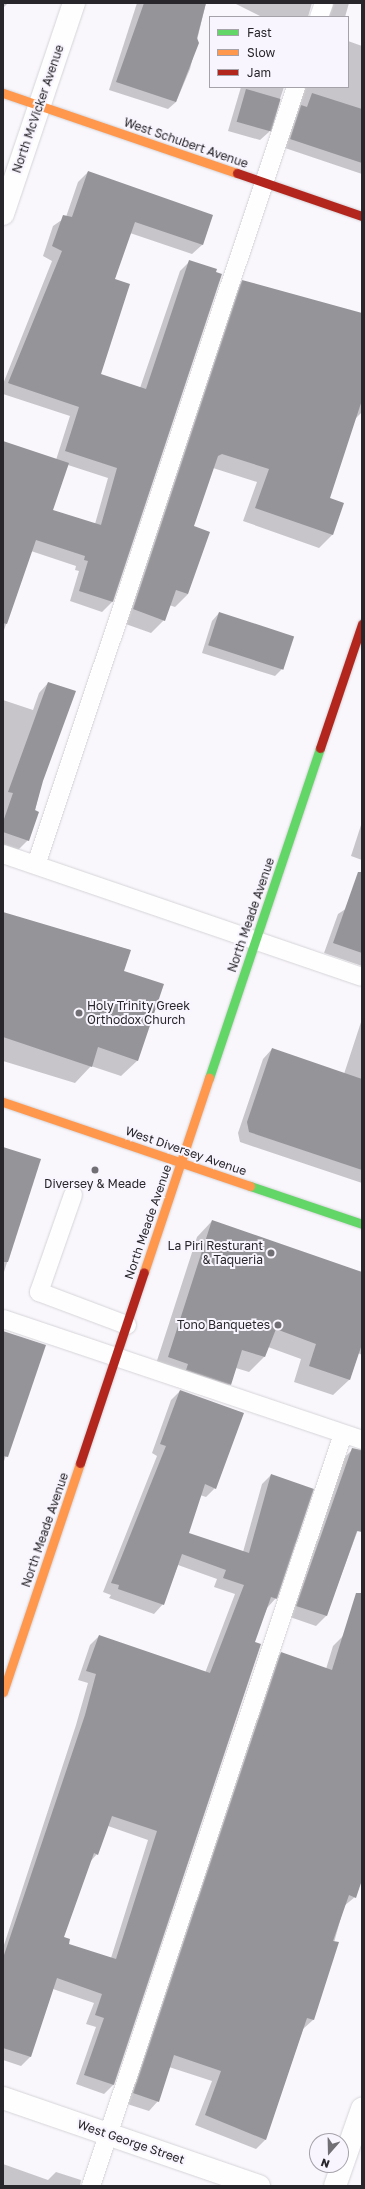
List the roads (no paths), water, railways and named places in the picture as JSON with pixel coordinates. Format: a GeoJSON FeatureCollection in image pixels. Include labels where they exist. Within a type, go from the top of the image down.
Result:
{"type":"FeatureCollection","features":[{"type":"Feature","properties":{"kind":"street","name":"North McVicker Avenue"},"geometry":{"type":"LineString","coordinates":[[3,214],[74,3]]}},
{"type":"Feature","properties":{"kind":"street","name":"West Schubert Avenue"},"geometry":{"type":"LineString","coordinates":[[3,93],[362,216]]}},
{"type":"Feature","properties":{"kind":"street","name":"North Meade Avenue"},"geometry":{"type":"LineString","coordinates":[[3,1692],[362,624]]}},
{"type":"Feature","properties":{"kind":"street","name":"West Diversey Avenue"},"geometry":{"type":"LineString","coordinates":[[3,1102],[362,1224]]}},
{"type":"Feature","properties":{"kind":"street","name":"West George Street"},"geometry":{"type":"LineString","coordinates":[[3,2098],[259,2186]]}},
{"type":"Feature","properties":{"kind":"street"},"geometry":{"type":"LineString","coordinates":[[335,2186],[362,2108]]}},
{"type":"Feature","properties":{"kind":"lane"},"geometry":{"type":"LineString","coordinates":[[320,16],[324,3]]}},
{"type":"Feature","properties":{"kind":"lane"},"geometry":{"type":"LineString","coordinates":[[36,865],[296,88]]}},
{"type":"Feature","properties":{"kind":"lane"},"geometry":{"type":"LineString","coordinates":[[3,854],[362,977]]}},
{"type":"Feature","properties":{"kind":"lane"},"geometry":{"type":"LineString","coordinates":[[73,1195],[39,1292],[127,1324]]}},
{"type":"Feature","properties":{"kind":"lane"},"geometry":{"type":"LineString","coordinates":[[3,1319],[362,1440]]}},
{"type":"Feature","properties":{"kind":"lane"},"geometry":{"type":"LineString","coordinates":[[91,2186],[343,1434]]}},
{"type":"Feature","properties":{"kind":"place","name":"Holy Trinity Greek Orthodox Church"},"geometry":{"type":"Point","coordinates":[79,1013]}},
{"type":"Feature","properties":{"kind":"place","name":"Diversey & Meade"},"geometry":{"type":"Point","coordinates":[95,1170]}},
{"type":"Feature","properties":{"kind":"place","name":"La Piri Resturant & Taqueria"},"geometry":{"type":"Point","coordinates":[271,1253]}},
{"type":"Feature","properties":{"kind":"place","name":"Tono Banquetes"},"geometry":{"type":"Point","coordinates":[278,1325]}}]}
